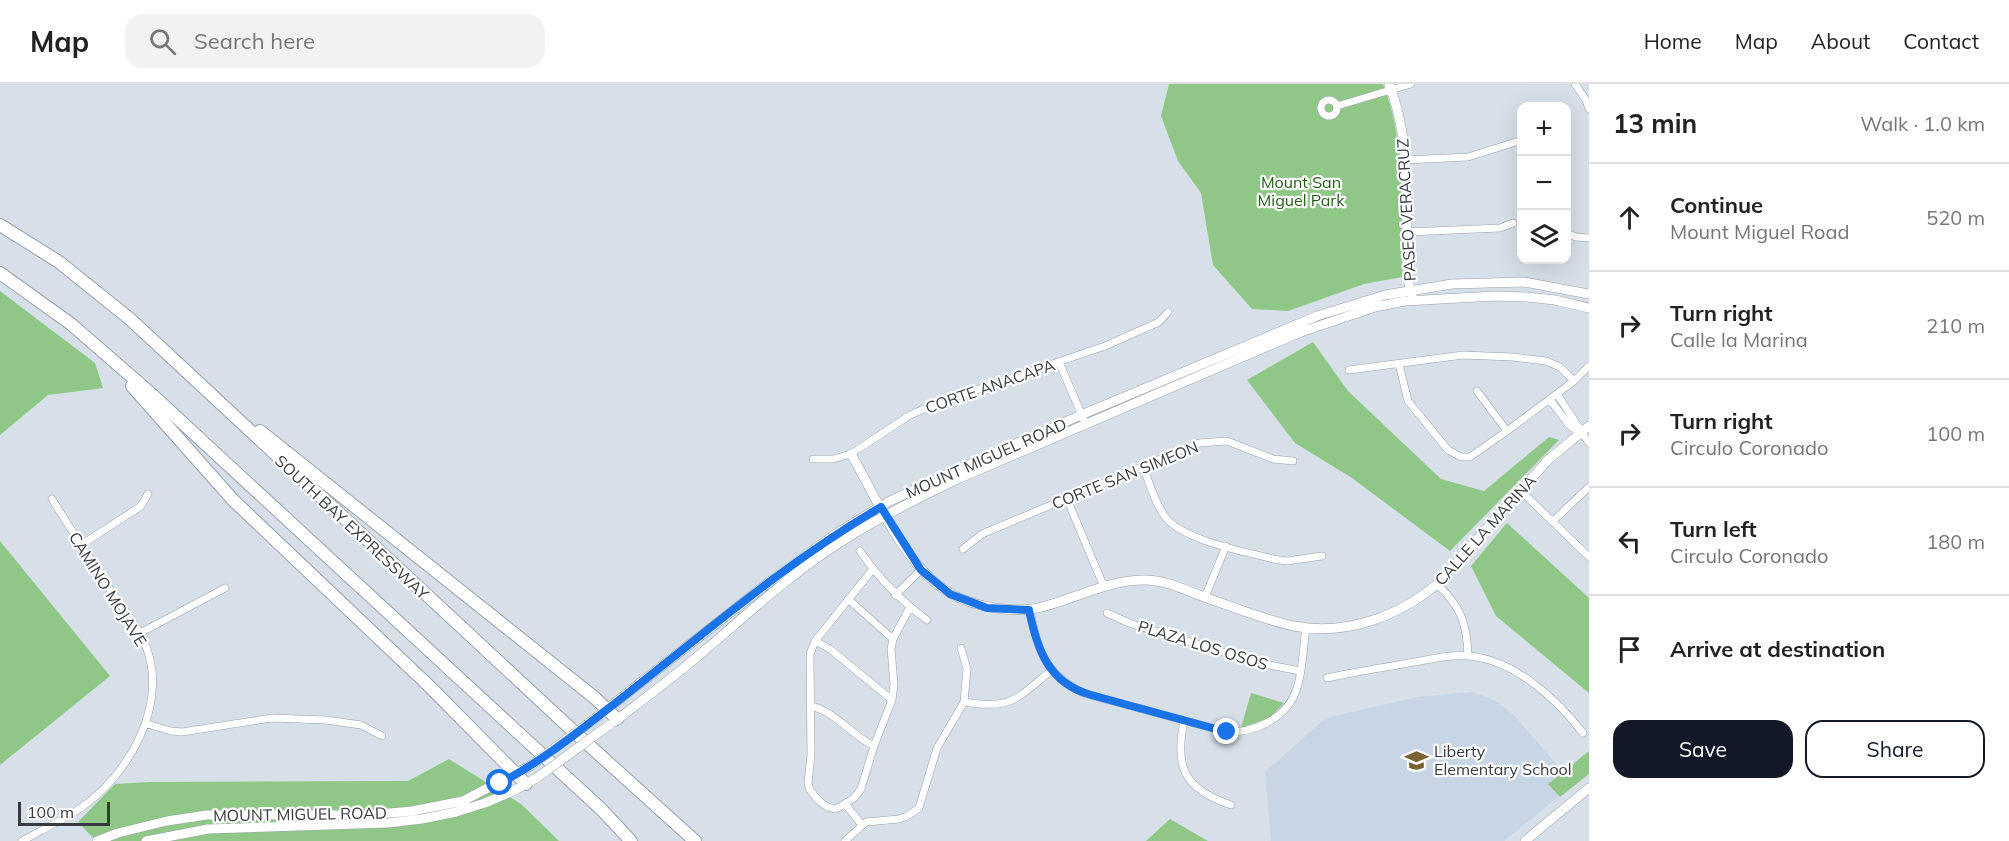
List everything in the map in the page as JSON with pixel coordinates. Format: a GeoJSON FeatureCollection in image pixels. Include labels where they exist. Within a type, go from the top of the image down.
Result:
{"type":"FeatureCollection","features":[{"type":"Feature","properties":{"kind":"highway","name":"SOUTH BAY EXPRESSWAY"},"geometry":{"type":"LineString","coordinates":[[0,225],[95,289],[694,841]]}},
{"type":"Feature","properties":{"kind":"highway"},"geometry":{"type":"LineString","coordinates":[[0,273],[54,310],[100,349],[584,794],[631,841]]}},
{"type":"Feature","properties":{"kind":"highway"},"geometry":{"type":"LineString","coordinates":[[100,349],[233,500],[421,678],[526,784]]}},
{"type":"Feature","properties":{"kind":"highway"},"geometry":{"type":"LineString","coordinates":[[162,350],[312,474],[388,532],[604,712],[613,722]]}},
{"type":"Feature","properties":{"kind":"street"},"geometry":{"type":"LineString","coordinates":[[1337,106],[1391,87],[1411,84]]}},
{"type":"Feature","properties":{"kind":"street"},"geometry":{"type":"LineString","coordinates":[[1575,84],[1589,109]]}},
{"type":"Feature","properties":{"kind":"street","name":"PASEO VERACRUZ"},"geometry":{"type":"LineString","coordinates":[[1391,87],[1401,124],[1406,160],[1410,290],[1414,302]]}},
{"type":"Feature","properties":{"kind":"street"},"geometry":{"type":"LineString","coordinates":[[1406,160],[1468,157],[1517,142]]}},
{"type":"Feature","properties":{"kind":"street"},"geometry":{"type":"LineString","coordinates":[[1407,232],[1500,228],[1513,223]]}},
{"type":"Feature","properties":{"kind":"street"},"geometry":{"type":"LineString","coordinates":[[1571,235],[1589,238]]}},
{"type":"Feature","properties":{"kind":"street","name":"MOUNT MIGUEL ROAD"},"geometry":{"type":"LineString","coordinates":[[146,841],[208,829],[379,824],[422,819],[471,808],[538,777],[693,660],[774,591],[846,538],[883,511],[956,470],[1317,316],[1375,297],[1452,284],[1524,282],[1589,294]]}},
{"type":"Feature","properties":{"kind":"street","name":"MOUNT MIGUEL ROAD"},"geometry":{"type":"LineString","coordinates":[[98,841],[118,833],[167,821],[207,815],[369,815],[412,811],[463,801],[530,766],[604,712],[768,583],[837,533],[883,511],[1335,319],[1375,307],[1405,301],[1452,297],[1527,297],[1555,300],[1589,308]]}},
{"type":"Feature","properties":{"kind":"street","name":"CORTE ANACAPA"},"geometry":{"type":"LineString","coordinates":[[813,459],[833,459],[851,454],[910,415],[932,405],[1105,346],[1159,322],[1168,312]]}},
{"type":"Feature","properties":{"kind":"street"},"geometry":{"type":"LineString","coordinates":[[1349,370],[1463,355],[1512,357],[1549,362],[1560,367],[1574,381]]}},
{"type":"Feature","properties":{"kind":"street"},"geometry":{"type":"LineString","coordinates":[[1059,362],[1086,425]]}},
{"type":"Feature","properties":{"kind":"street"},"geometry":{"type":"LineString","coordinates":[[1399,364],[1408,401],[1448,450],[1456,456],[1470,457],[1550,400],[1589,366]]}},
{"type":"Feature","properties":{"kind":"street"},"geometry":{"type":"LineString","coordinates":[[1477,391],[1507,431]]}},
{"type":"Feature","properties":{"kind":"street"},"geometry":{"type":"LineString","coordinates":[[1557,394],[1589,443]]}},
{"type":"Feature","properties":{"kind":"street"},"geometry":{"type":"LineString","coordinates":[[1550,400],[1570,426],[1581,433]]}},
{"type":"Feature","properties":{"kind":"street","name":"CALLE LA MARINA"},"geometry":{"type":"LineString","coordinates":[[851,454],[883,511],[921,570],[950,594],[987,608],[1029,610],[1126,581],[1158,581],[1170,583],[1280,623],[1306,628],[1341,627],[1376,620],[1408,605],[1437,584],[1548,460],[1589,426]]}},
{"type":"Feature","properties":{"kind":"street","name":"CORTE SAN SIMEON"},"geometry":{"type":"LineString","coordinates":[[963,549],[982,534],[1199,443],[1227,441],[1273,459],[1293,461]]}},
{"type":"Feature","properties":{"kind":"street"},"geometry":{"type":"LineString","coordinates":[[1143,467],[1159,507],[1171,523],[1193,537],[1273,559],[1287,561],[1322,556]]}},
{"type":"Feature","properties":{"kind":"street"},"geometry":{"type":"LineString","coordinates":[[1553,521],[1589,487]]}},
{"type":"Feature","properties":{"kind":"street"},"geometry":{"type":"LineString","coordinates":[[1520,490],[1589,557]]}},
{"type":"Feature","properties":{"kind":"street"},"geometry":{"type":"LineString","coordinates":[[81,545],[141,506],[148,494]]}},
{"type":"Feature","properties":{"kind":"street","name":"CAMINO MOJAVE"},"geometry":{"type":"LineString","coordinates":[[22,841],[91,800],[122,765],[147,724],[153,695],[153,676],[140,633],[52,499]]}},
{"type":"Feature","properties":{"kind":"street"},"geometry":{"type":"LineString","coordinates":[[1067,499],[1104,587]]}},
{"type":"Feature","properties":{"kind":"street"},"geometry":{"type":"LineString","coordinates":[[1205,597],[1226,546]]}},
{"type":"Feature","properties":{"kind":"street"},"geometry":{"type":"LineString","coordinates":[[861,551],[895,595],[927,620]]}},
{"type":"Feature","properties":{"kind":"street"},"geometry":{"type":"LineString","coordinates":[[873,569],[815,641],[809,665],[811,755],[808,783],[810,790],[827,807],[836,809],[846,805],[861,789],[874,746],[892,700],[893,639],[910,608]]}},
{"type":"Feature","properties":{"kind":"street"},"geometry":{"type":"LineString","coordinates":[[895,595],[921,570]]}},
{"type":"Feature","properties":{"kind":"street"},"geometry":{"type":"LineString","coordinates":[[1437,584],[1456,604],[1466,626],[1468,656]]}},
{"type":"Feature","properties":{"kind":"street"},"geometry":{"type":"LineString","coordinates":[[140,633],[225,588]]}},
{"type":"Feature","properties":{"kind":"street"},"geometry":{"type":"LineString","coordinates":[[848,599],[893,639]]}},
{"type":"Feature","properties":{"kind":"street"},"geometry":{"type":"LineString","coordinates":[[1029,610],[1037,646],[1052,670],[1064,682],[1086,694],[1227,732],[1249,730],[1264,725],[1282,712],[1291,701],[1298,688],[1306,628]]}},
{"type":"Feature","properties":{"kind":"street","name":"PLAZA LOS OSOS"},"geometry":{"type":"LineString","coordinates":[[1107,613],[1129,623],[1262,664],[1300,671]]}},
{"type":"Feature","properties":{"kind":"street"},"geometry":{"type":"LineString","coordinates":[[815,641],[830,649],[892,700]]}},
{"type":"Feature","properties":{"kind":"street"},"geometry":{"type":"LineString","coordinates":[[845,841],[869,821],[899,819],[919,808],[937,748],[964,702],[967,669],[961,648]]}},
{"type":"Feature","properties":{"kind":"street"},"geometry":{"type":"LineString","coordinates":[[1327,678],[1447,657],[1468,656],[1511,667],[1539,689],[1583,733]]}},
{"type":"Feature","properties":{"kind":"street"},"geometry":{"type":"LineString","coordinates":[[964,702],[988,706],[1001,705],[1018,698],[1052,670]]}},
{"type":"Feature","properties":{"kind":"street"},"geometry":{"type":"LineString","coordinates":[[811,706],[827,711],[864,741],[874,746]]}},
{"type":"Feature","properties":{"kind":"street"},"geometry":{"type":"LineString","coordinates":[[147,724],[182,732],[272,718],[326,720],[361,725],[382,736]]}},
{"type":"Feature","properties":{"kind":"street"},"geometry":{"type":"LineString","coordinates":[[1184,721],[1180,752],[1182,765],[1188,777],[1207,796],[1231,805]]}},
{"type":"Feature","properties":{"kind":"street"},"geometry":{"type":"LineString","coordinates":[[1525,841],[1589,788]]}},
{"type":"Feature","properties":{"kind":"street"},"geometry":{"type":"LineString","coordinates":[[846,805],[862,825]]}},
{"type":"Feature","properties":{"kind":"shaded area","name":"Liberty Elementary School"},"geometry":{"type":"Polygon","coordinates":[[[1472,692],[1494,700],[1514,715],[1563,772],[1548,784],[1559,796],[1504,841],[1271,841],[1265,772],[1326,718],[1418,697],[1472,692]]]}},
{"type":"Feature","properties":{"kind":"green space","name":"Mount San Miguel Park"},"geometry":{"type":"Polygon","coordinates":[[[1169,84],[1383,84],[1391,107],[1399,155],[1402,277],[1364,284],[1288,311],[1252,309],[1213,265],[1201,193],[1178,161],[1161,116],[1169,84]]]}},
{"type":"Feature","properties":{"kind":"green space"},"geometry":{"type":"Polygon","coordinates":[[[0,291],[95,363],[103,388],[48,395],[0,435],[0,291]]]}},
{"type":"Feature","properties":{"kind":"green space"},"geometry":{"type":"Polygon","coordinates":[[[1313,342],[1348,391],[1441,479],[1484,491],[1549,437],[1559,440],[1450,551],[1352,478],[1295,443],[1247,380],[1313,342]]]}},
{"type":"Feature","properties":{"kind":"green space"},"geometry":{"type":"Polygon","coordinates":[[[1507,523],[1589,598],[1589,693],[1496,616],[1471,566],[1507,523]]]}},
{"type":"Feature","properties":{"kind":"green space"},"geometry":{"type":"Polygon","coordinates":[[[0,541],[110,676],[0,765],[0,541]]]}},
{"type":"Feature","properties":{"kind":"green space"},"geometry":{"type":"Polygon","coordinates":[[[1251,693],[1284,703],[1269,718],[1241,728],[1251,693]]]}},
{"type":"Feature","properties":{"kind":"green space"},"geometry":{"type":"Polygon","coordinates":[[[1589,751],[1589,774],[1560,797],[1548,784],[1589,751]]]}},
{"type":"Feature","properties":{"kind":"green space"},"geometry":{"type":"Polygon","coordinates":[[[449,759],[521,804],[559,841],[96,841],[78,822],[115,784],[408,781],[449,759]]]}},
{"type":"Feature","properties":{"kind":"green space"},"geometry":{"type":"Polygon","coordinates":[[[1170,819],[1208,841],[1146,841],[1170,819]]]}},
{"type":"Feature","properties":{"kind":"place","name":"Liberty Elementary School"},"geometry":{"type":"Point","coordinates":[1416,760]}},
{"type":"Feature","properties":{"kind":"route"},"geometry":{"type":"LineString","coordinates":[[500,783],[530,766],[591,722],[815,548],[881,507],[921,570],[950,594],[987,608],[1029,610],[1037,646],[1052,670],[1064,682],[1091,695],[1227,732]]}}]}
